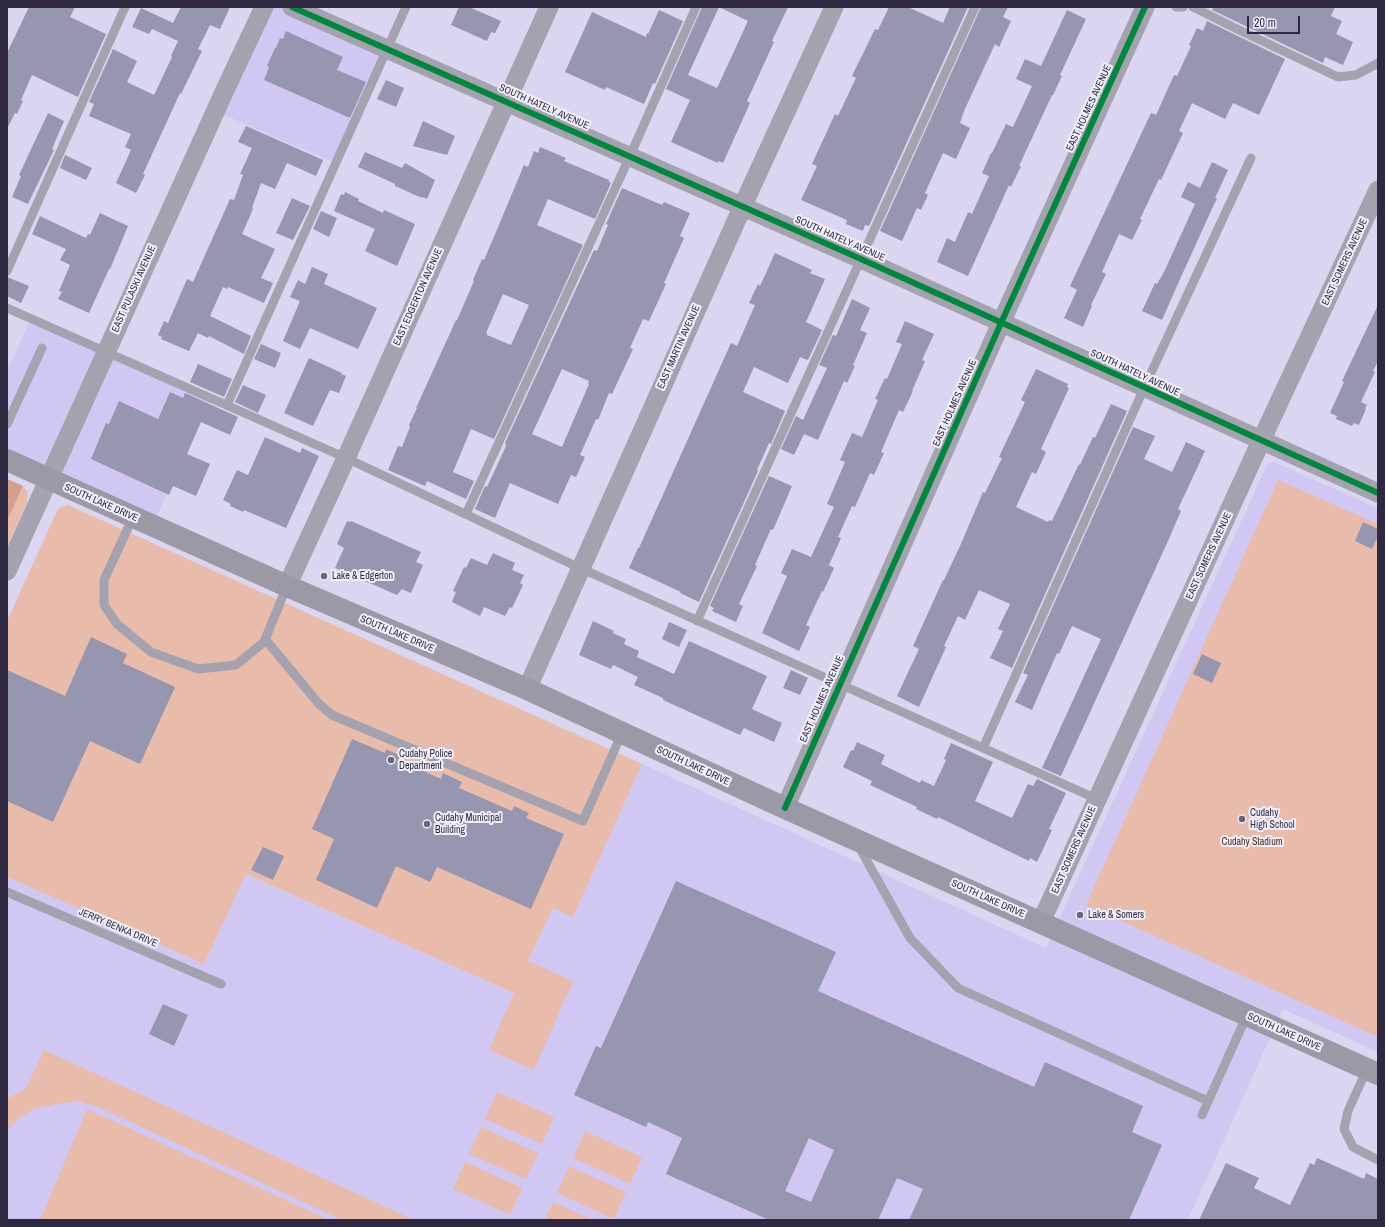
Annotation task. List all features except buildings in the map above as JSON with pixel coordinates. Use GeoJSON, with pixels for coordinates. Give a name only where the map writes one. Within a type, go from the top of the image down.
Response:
{"type":"FeatureCollection","features":[{"type":"Feature","properties":{"kind":"main road","name":"SOUTH LAKE DRIVE"},"geometry":{"type":"LineString","coordinates":[[7,460],[287,586],[527,689],[785,808],[1372,1071]]}},
{"type":"Feature","properties":{"kind":"street","name":"EAST PULASKI AVENUE"},"geometry":{"type":"LineString","coordinates":[[7,571],[264,7]]}},
{"type":"Feature","properties":{"kind":"street","name":"SOUTH HATELY AVENUE"},"geometry":{"type":"LineString","coordinates":[[292,7],[861,259],[1378,493]]}},
{"type":"Feature","properties":{"kind":"street","name":"EAST EDGERTON AVENUE"},"geometry":{"type":"LineString","coordinates":[[287,586],[549,7]]}},
{"type":"Feature","properties":{"kind":"street","name":"EAST MARTIN AVENUE"},"geometry":{"type":"LineString","coordinates":[[527,689],[742,207],[834,7]]}},
{"type":"Feature","properties":{"kind":"street","name":"EAST HOLMES AVENUE"},"geometry":{"type":"LineString","coordinates":[[785,808],[1001,323],[1145,7]]}},
{"type":"Feature","properties":{"kind":"street","name":"EAST SOMERS AVENUE"},"geometry":{"type":"LineString","coordinates":[[1041,922],[1261,441],[1378,190]]}},
{"type":"Feature","properties":{"kind":"lane"},"geometry":{"type":"LineString","coordinates":[[7,271],[126,7]]}},
{"type":"Feature","properties":{"kind":"lane"},"geometry":{"type":"LineString","coordinates":[[227,405],[406,7]]}},
{"type":"Feature","properties":{"kind":"lane"},"geometry":{"type":"LineString","coordinates":[[466,514],[630,156],[696,7]]}},
{"type":"Feature","properties":{"kind":"lane"},"geometry":{"type":"LineString","coordinates":[[697,621],[975,7]]}},
{"type":"Feature","properties":{"kind":"lane"},"geometry":{"type":"LineString","coordinates":[[1176,7],[1183,7]]}},
{"type":"Feature","properties":{"kind":"lane"},"geometry":{"type":"LineString","coordinates":[[1193,7],[1338,77],[1356,75],[1378,63]]}},
{"type":"Feature","properties":{"kind":"lane"},"geometry":{"type":"LineString","coordinates":[[983,748],[1144,388],[1251,158]]}},
{"type":"Feature","properties":{"kind":"lane"},"geometry":{"type":"LineString","coordinates":[[7,308],[346,458],[580,568],[1097,799]]}},
{"type":"Feature","properties":{"kind":"lane"},"geometry":{"type":"LineString","coordinates":[[7,424],[42,348]]}},
{"type":"Feature","properties":{"kind":"lane"},"geometry":{"type":"LineString","coordinates":[[133,517],[104,580],[104,605],[117,624],[151,652],[198,669],[236,665],[264,642],[287,586]]}},
{"type":"Feature","properties":{"kind":"lane"},"geometry":{"type":"LineString","coordinates":[[265,638],[319,704],[332,715],[583,821],[622,733]]}},
{"type":"Feature","properties":{"kind":"lane"},"geometry":{"type":"LineString","coordinates":[[854,839],[910,938],[958,988],[1208,1101]]}},
{"type":"Feature","properties":{"kind":"lane","name":"JERRY BENKA DRIVE"},"geometry":{"type":"LineString","coordinates":[[7,892],[221,984]]}},
{"type":"Feature","properties":{"kind":"lane"},"geometry":{"type":"LineString","coordinates":[[1202,1116],[1247,1015]]}},
{"type":"Feature","properties":{"kind":"lane"},"geometry":{"type":"LineString","coordinates":[[1372,1071],[1348,1111],[1344,1129],[1353,1147],[1378,1160]]}},
{"type":"Feature","properties":{"kind":"shaded area"},"geometry":{"type":"Polygon","coordinates":[[[264,7],[292,7],[386,49],[335,163],[215,111],[264,7]]]}},
{"type":"Feature","properties":{"kind":"shaded area"},"geometry":{"type":"Polygon","coordinates":[[[31,318],[212,399],[152,526],[7,460],[7,371],[31,318]]]}},
{"type":"Feature","properties":{"kind":"shaded area","name":"Cudahy High School"},"geometry":{"type":"Polygon","coordinates":[[[1274,462],[1378,508],[1378,1052],[1283,1009],[1188,1220],[7,1220],[7,877],[204,964],[245,874],[514,993],[553,908],[573,916],[642,764],[1046,948],[1266,467],[1269,463],[1274,462]]]}},
{"type":"Feature","properties":{"kind":"shaded area"},"geometry":{"type":"Polygon","coordinates":[[[7,479],[23,486],[7,520],[7,479]]]}},
{"type":"Feature","properties":{"kind":"green space"},"geometry":{"type":"Polygon","coordinates":[[[7,479],[23,486],[28,495],[27,502],[7,547],[7,479]]]}},
{"type":"Feature","properties":{"kind":"green space","name":"Cudahy Stadium"},"geometry":{"type":"Polygon","coordinates":[[[1278,480],[1378,524],[1378,1037],[1086,905],[1278,480]]]}},
{"type":"Feature","properties":{"kind":"green space"},"geometry":{"type":"Polygon","coordinates":[[[68,505],[642,764],[573,917],[553,908],[528,961],[573,981],[534,1070],[489,1050],[514,993],[246,874],[204,964],[7,877],[7,621],[56,513],[59,508],[68,505]]]}},
{"type":"Feature","properties":{"kind":"green space"},"geometry":{"type":"Polygon","coordinates":[[[44,1050],[414,1220],[342,1220],[100,1108],[78,1101],[34,1109],[19,1118],[7,1130],[7,1099],[26,1088],[44,1050]]]}},
{"type":"Feature","properties":{"kind":"green space"},"geometry":{"type":"Polygon","coordinates":[[[497,1092],[554,1117],[542,1144],[485,1119],[497,1092]]]}},
{"type":"Feature","properties":{"kind":"green space"},"geometry":{"type":"Polygon","coordinates":[[[87,1109],[329,1220],[40,1220],[87,1109]]]}},
{"type":"Feature","properties":{"kind":"green space"},"geometry":{"type":"Polygon","coordinates":[[[481,1127],[538,1153],[526,1179],[469,1154],[481,1127]]]}},
{"type":"Feature","properties":{"kind":"green space"},"geometry":{"type":"Polygon","coordinates":[[[585,1131],[642,1157],[630,1184],[573,1158],[585,1131]]]}},
{"type":"Feature","properties":{"kind":"green space"},"geometry":{"type":"Polygon","coordinates":[[[465,1162],[522,1188],[510,1215],[453,1189],[465,1162]]]}},
{"type":"Feature","properties":{"kind":"green space"},"geometry":{"type":"Polygon","coordinates":[[[569,1166],[626,1192],[614,1219],[557,1193],[569,1166]]]}},
{"type":"Feature","properties":{"kind":"green space"},"geometry":{"type":"Polygon","coordinates":[[[553,1202],[593,1220],[545,1220],[553,1202]]]}},
{"type":"Feature","properties":{"kind":"cycle path"},"geometry":{"type":"LineString","coordinates":[[292,7],[861,259],[1378,493]]}},
{"type":"Feature","properties":{"kind":"cycle path"},"geometry":{"type":"LineString","coordinates":[[785,808],[1001,323],[1145,7]]}},
{"type":"Feature","properties":{"kind":"place","name":"Lake & Edgerton"},"geometry":{"type":"Point","coordinates":[324,576]}},
{"type":"Feature","properties":{"kind":"place","name":"Cudahy Police Department"},"geometry":{"type":"Point","coordinates":[391,760]}},
{"type":"Feature","properties":{"kind":"place","name":"Cudahy High School"},"geometry":{"type":"Point","coordinates":[1242,819]}},
{"type":"Feature","properties":{"kind":"place","name":"Cudahy Municipal Building"},"geometry":{"type":"Point","coordinates":[427,824]}},
{"type":"Feature","properties":{"kind":"place","name":"Lake & Somers"},"geometry":{"type":"Point","coordinates":[1080,915]}}]}
